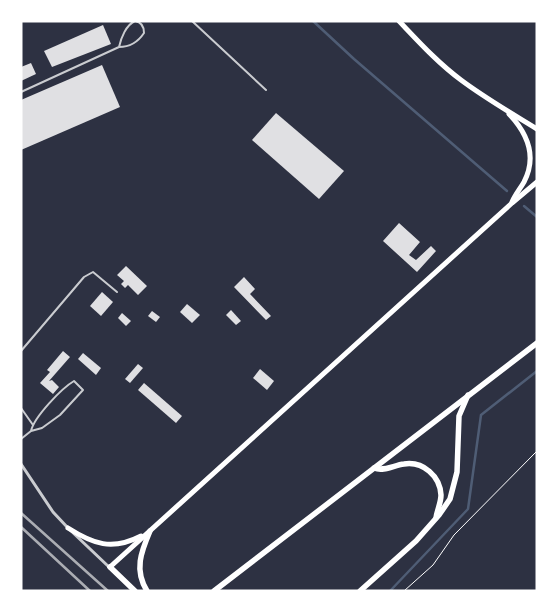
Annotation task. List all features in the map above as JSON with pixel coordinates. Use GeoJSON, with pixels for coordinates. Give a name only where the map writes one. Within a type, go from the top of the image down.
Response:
{"type":"FeatureCollection","features":[{"type":"Feature","properties":{"kind":"main road"},"geometry":{"type":"LineString","coordinates":[[399,21],[451,72],[472,88],[537,129]]}},
{"type":"Feature","properties":{"kind":"main road"},"geometry":{"type":"LineString","coordinates":[[504,109],[518,124],[526,138],[531,154],[530,167]]}},
{"type":"Feature","properties":{"kind":"main road"},"geometry":{"type":"LineString","coordinates":[[512,203],[537,157]]}},
{"type":"Feature","properties":{"kind":"main road"},"geometry":{"type":"LineString","coordinates":[[135,591],[110,567],[537,182]]}},
{"type":"Feature","properties":{"kind":"main road"},"geometry":{"type":"LineString","coordinates":[[214,591],[537,343]]}},
{"type":"Feature","properties":{"kind":"main road"},"geometry":{"type":"LineString","coordinates":[[360,591],[409,549],[450,499],[457,472],[459,416],[468,395]]}},
{"type":"Feature","properties":{"kind":"main road"},"geometry":{"type":"LineString","coordinates":[[374,468],[381,469],[409,463],[421,466],[430,472],[437,480],[441,494],[436,518]]}},
{"type":"Feature","properties":{"kind":"main road"},"geometry":{"type":"LineString","coordinates":[[68,528],[89,541],[106,545],[124,543],[150,531]]}},
{"type":"Feature","properties":{"kind":"main road"},"geometry":{"type":"LineString","coordinates":[[147,591],[141,578],[139,561],[150,531]]}},
{"type":"Feature","properties":{"kind":"street"},"geometry":{"type":"LineString","coordinates":[[21,464],[45,502],[68,528],[110,567]]}},
{"type":"Feature","properties":{"kind":"lane"},"geometry":{"type":"LineString","coordinates":[[21,92],[140,39],[144,33],[144,28],[140,23],[135,21],[130,23],[119,47]]}},
{"type":"Feature","properties":{"kind":"lane"},"geometry":{"type":"LineString","coordinates":[[192,21],[266,90]]}},
{"type":"Feature","properties":{"kind":"lane"},"geometry":{"type":"LineString","coordinates":[[21,351],[84,277],[93,272],[117,292]]}},
{"type":"Feature","properties":{"kind":"lane"},"geometry":{"type":"LineString","coordinates":[[21,439],[32,431],[42,428],[60,415],[82,390],[74,382],[66,386],[33,425],[32,431]]}},
{"type":"Feature","properties":{"kind":"lane"},"geometry":{"type":"LineString","coordinates":[[21,408],[33,425]]}},
{"type":"Feature","properties":{"kind":"path"},"geometry":{"type":"LineString","coordinates":[[404,591],[433,565],[454,535],[537,451]]}},
{"type":"Feature","properties":{"kind":"building"},"geometry":{"type":"Polygon","coordinates":[[[103,25],[111,44],[52,67],[44,51],[103,25]]]}},
{"type":"Feature","properties":{"kind":"building"},"geometry":{"type":"Polygon","coordinates":[[[31,63],[36,74],[21,81],[21,67],[31,63]]]}},
{"type":"Feature","properties":{"kind":"building"},"geometry":{"type":"Polygon","coordinates":[[[102,65],[120,107],[21,150],[21,100],[102,65]]]}},
{"type":"Feature","properties":{"kind":"building"},"geometry":{"type":"Polygon","coordinates":[[[276,113],[344,171],[319,199],[252,140],[276,113]]]}},
{"type":"Feature","properties":{"kind":"building"},"geometry":{"type":"Polygon","coordinates":[[[399,223],[420,242],[409,255],[416,260],[431,246],[436,251],[417,272],[383,241],[399,223]]]}},
{"type":"Feature","properties":{"kind":"building"},"geometry":{"type":"Polygon","coordinates":[[[126,266],[147,286],[138,295],[128,285],[125,288],[121,284],[124,281],[117,275],[126,266]]]}},
{"type":"Feature","properties":{"kind":"building"},"geometry":{"type":"Polygon","coordinates":[[[244,277],[255,289],[250,294],[271,316],[266,320],[234,287],[244,277]]]}},
{"type":"Feature","properties":{"kind":"building"},"geometry":{"type":"Polygon","coordinates":[[[102,292],[113,302],[101,316],[90,306],[102,292]]]}},
{"type":"Feature","properties":{"kind":"building"},"geometry":{"type":"Polygon","coordinates":[[[187,304],[200,315],[192,323],[180,312],[187,304]]]}},
{"type":"Feature","properties":{"kind":"building"},"geometry":{"type":"Polygon","coordinates":[[[231,310],[241,321],[236,325],[226,315],[231,310]]]}},
{"type":"Feature","properties":{"kind":"building"},"geometry":{"type":"Polygon","coordinates":[[[152,311],[160,317],[156,322],[148,316],[152,311]]]}},
{"type":"Feature","properties":{"kind":"building"},"geometry":{"type":"Polygon","coordinates":[[[122,313],[131,321],[126,326],[118,318],[122,313]]]}},
{"type":"Feature","properties":{"kind":"building"},"geometry":{"type":"Polygon","coordinates":[[[63,351],[70,357],[49,381],[52,380],[59,387],[53,394],[40,383],[50,372],[47,370],[63,351]]]}},
{"type":"Feature","properties":{"kind":"building"},"geometry":{"type":"Polygon","coordinates":[[[83,353],[101,368],[96,375],[78,359],[83,353]]]}},
{"type":"Feature","properties":{"kind":"building"},"geometry":{"type":"Polygon","coordinates":[[[138,364],[143,368],[130,383],[125,379],[138,364]]]}},
{"type":"Feature","properties":{"kind":"building"},"geometry":{"type":"Polygon","coordinates":[[[260,369],[274,381],[267,390],[253,378],[260,369]]]}},
{"type":"Feature","properties":{"kind":"building"},"geometry":{"type":"Polygon","coordinates":[[[144,383],[182,416],[176,423],[138,390],[144,383]]]}},
{"type":"Feature","properties":{"kind":"waterway"},"geometry":{"type":"LineString","coordinates":[[313,21],[354,59],[507,191]]}},
{"type":"Feature","properties":{"kind":"waterway"},"geometry":{"type":"LineString","coordinates":[[524,206],[537,217]]}},
{"type":"Feature","properties":{"kind":"waterway"},"geometry":{"type":"LineString","coordinates":[[390,591],[468,509],[481,415],[537,371]]}},
{"type":"Feature","properties":{"kind":"railway"},"geometry":{"type":"LineString","coordinates":[[21,513],[108,591]]}},
{"type":"Feature","properties":{"kind":"railway"},"geometry":{"type":"LineString","coordinates":[[21,527],[90,591]]}}]}
